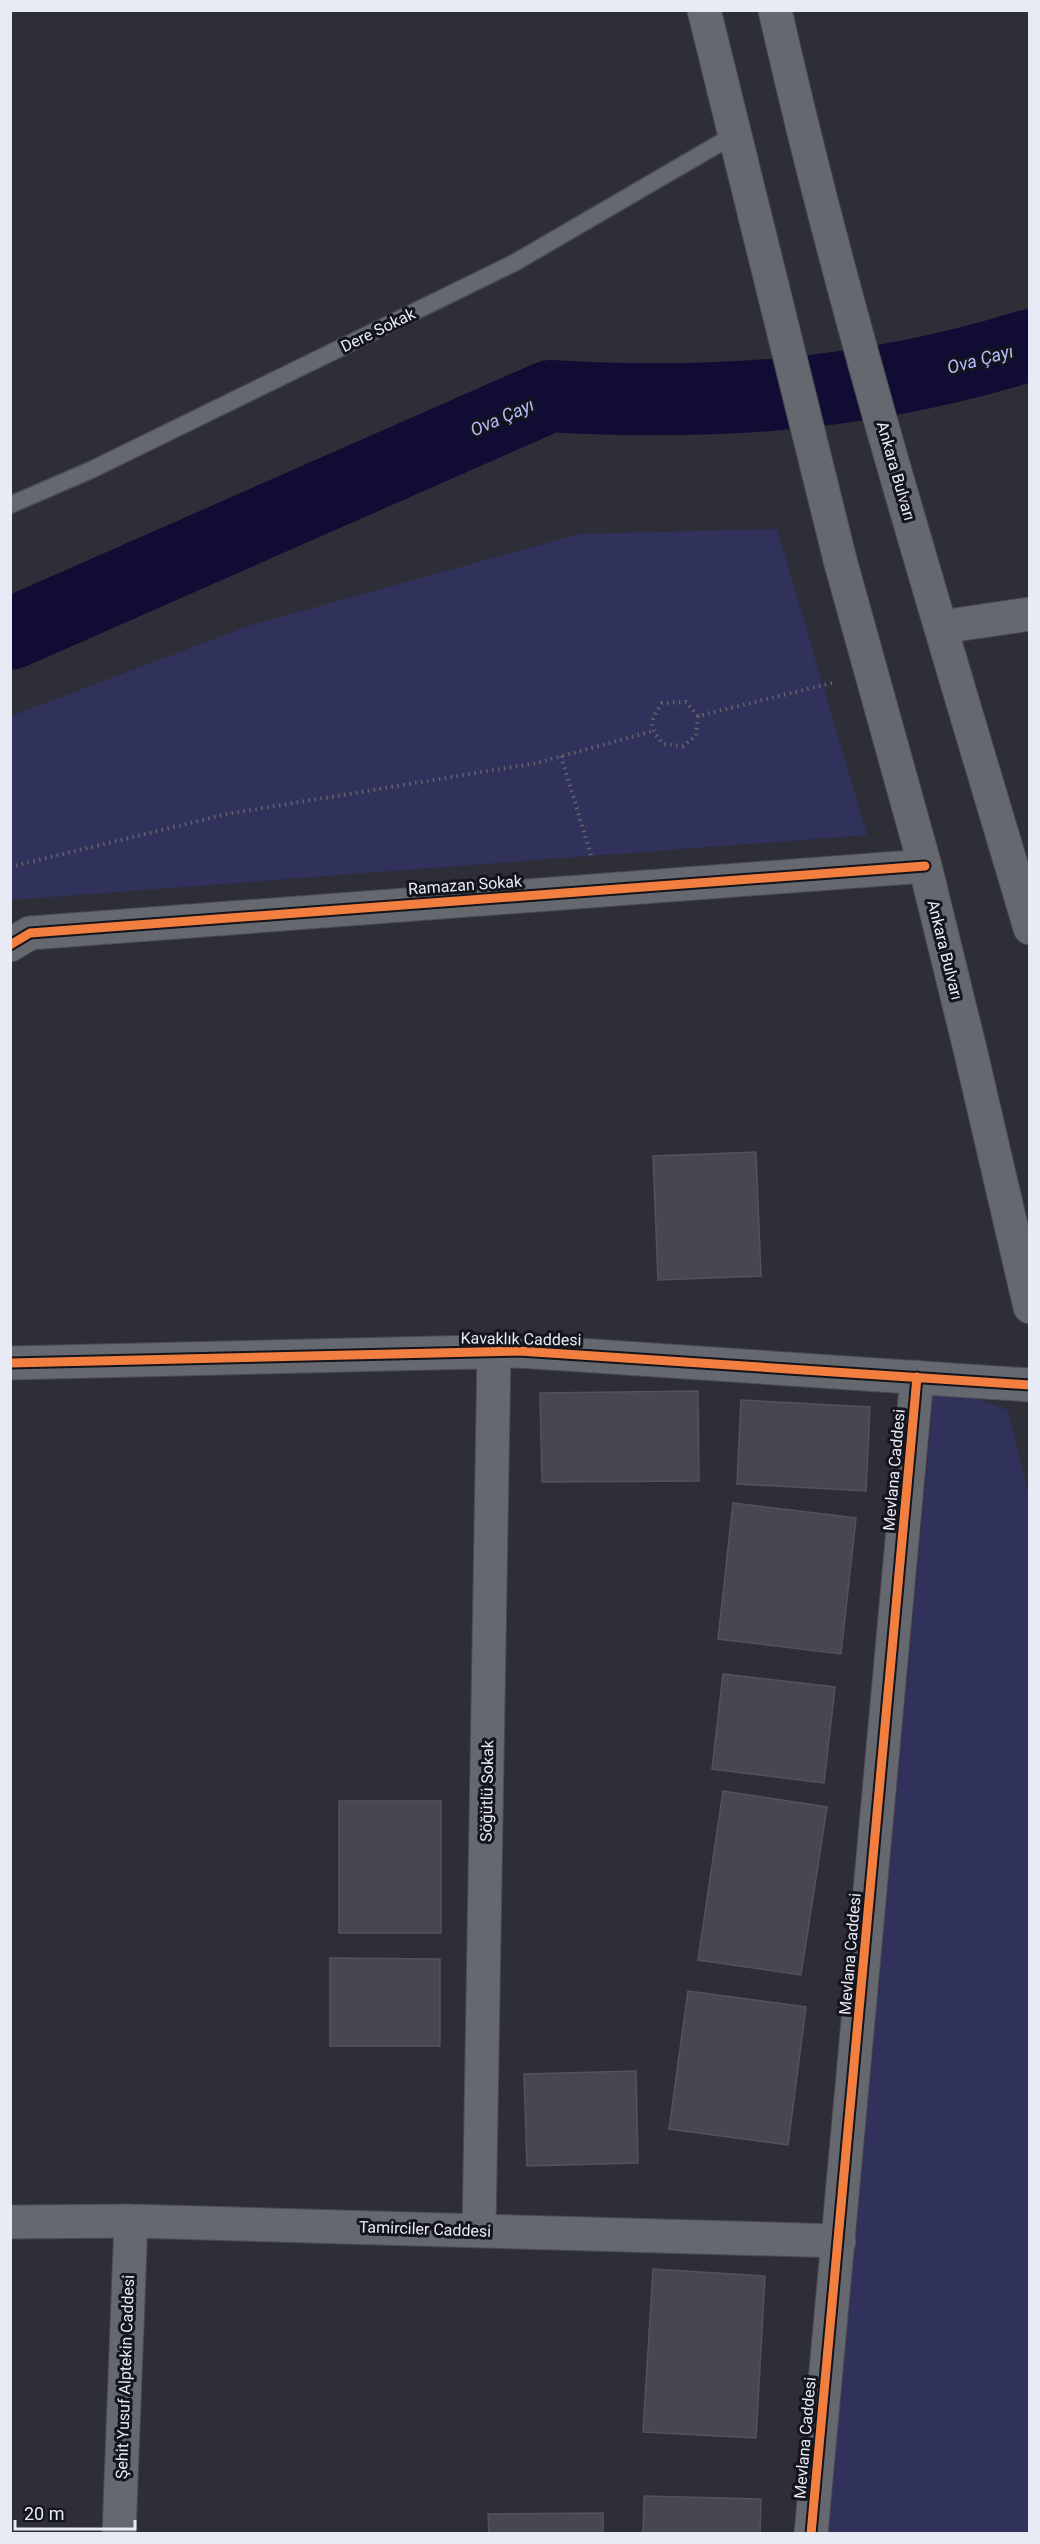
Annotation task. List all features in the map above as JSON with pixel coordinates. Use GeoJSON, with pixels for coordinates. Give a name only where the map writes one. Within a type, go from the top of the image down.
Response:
{"type":"FeatureCollection","features":[{"type":"Feature","properties":{"kind":"street"},"geometry":{"type":"LineString","coordinates":[[704,10],[737,146]]}},
{"type":"Feature","properties":{"kind":"street","name":"Ankara Bulvarı"},"geometry":{"type":"LineString","coordinates":[[775,10],[805,142],[919,552],[1029,928]]}},
{"type":"Feature","properties":{"kind":"street","name":"Ankara Bulvarı"},"geometry":{"type":"LineString","coordinates":[[737,146],[840,560],[925,866],[973,1060],[1029,1307]]}},
{"type":"Feature","properties":{"kind":"street"},"geometry":{"type":"LineString","coordinates":[[941,627],[1029,614]]}},
{"type":"Feature","properties":{"kind":"street","name":"Ramazan Sokak"},"geometry":{"type":"LineString","coordinates":[[10,945],[30,933],[925,866]]}},
{"type":"Feature","properties":{"kind":"street","name":"Kavaklık Caddesi"},"geometry":{"type":"LineString","coordinates":[[10,1363],[519,1351],[1029,1385]]}},
{"type":"Feature","properties":{"kind":"street","name":"Söğütlü Sokak"},"geometry":{"type":"LineString","coordinates":[[479,2231],[494,1352]]}},
{"type":"Feature","properties":{"kind":"street","name":"Mevlana Caddesi"},"geometry":{"type":"LineString","coordinates":[[811,2534],[917,1377]]}},
{"type":"Feature","properties":{"kind":"street","name":"Tamirciler Caddesi"},"geometry":{"type":"LineString","coordinates":[[10,2222],[131,2221],[839,2241]]}},
{"type":"Feature","properties":{"kind":"street","name":"Şehit Yusuf Alptekin Caddesi"},"geometry":{"type":"LineString","coordinates":[[119,2534],[131,2221]]}},
{"type":"Feature","properties":{"kind":"lane","name":"Dere Sokak"},"geometry":{"type":"LineString","coordinates":[[10,505],[102,465],[514,263],[737,146]]}},
{"type":"Feature","properties":{"kind":"path"},"geometry":{"type":"LineString","coordinates":[[698,716],[871,673]]}},
{"type":"Feature","properties":{"kind":"path"},"geometry":{"type":"LineString","coordinates":[[686,702],[698,716],[696,735],[683,746],[663,744],[653,731],[652,717],[662,703],[686,702]]}},
{"type":"Feature","properties":{"kind":"path"},"geometry":{"type":"LineString","coordinates":[[10,867],[227,814],[537,763],[653,731]]}},
{"type":"Feature","properties":{"kind":"path"},"geometry":{"type":"LineString","coordinates":[[561,756],[602,890]]}},
{"type":"Feature","properties":{"kind":"shaded area"},"geometry":{"type":"Polygon","coordinates":[[[777,529],[867,835],[11,900],[11,716],[251,625],[580,534],[777,529]]]}},
{"type":"Feature","properties":{"kind":"shaded area"},"geometry":{"type":"Polygon","coordinates":[[[917,1377],[1008,1410],[1029,1498],[1029,2533],[828,2534],[933,1401],[917,1377]]]}},
{"type":"Feature","properties":{"kind":"building"},"geometry":{"type":"Polygon","coordinates":[[[756,1152],[761,1276],[658,1280],[653,1156],[756,1152]]]}},
{"type":"Feature","properties":{"kind":"building"},"geometry":{"type":"Polygon","coordinates":[[[698,1391],[699,1481],[542,1482],[540,1393],[698,1391]]]}},
{"type":"Feature","properties":{"kind":"building"},"geometry":{"type":"Polygon","coordinates":[[[741,1400],[870,1407],[866,1491],[737,1484],[741,1400]]]}},
{"type":"Feature","properties":{"kind":"building"},"geometry":{"type":"Polygon","coordinates":[[[733,1503],[856,1518],[841,1654],[718,1639],[733,1503]]]}},
{"type":"Feature","properties":{"kind":"building"},"geometry":{"type":"Polygon","coordinates":[[[723,1674],[835,1687],[824,1783],[712,1769],[723,1674]]]}},
{"type":"Feature","properties":{"kind":"building"},"geometry":{"type":"Polygon","coordinates":[[[723,1791],[827,1807],[801,1975],[698,1960],[723,1791]]]}},
{"type":"Feature","properties":{"kind":"building"},"geometry":{"type":"Polygon","coordinates":[[[339,1801],[441,1801],[441,1933],[339,1933],[339,1801]]]}},
{"type":"Feature","properties":{"kind":"building"},"geometry":{"type":"Polygon","coordinates":[[[330,1958],[440,1959],[440,2046],[330,2046],[330,1958]]]}},
{"type":"Feature","properties":{"kind":"building"},"geometry":{"type":"Polygon","coordinates":[[[688,1991],[806,2007],[788,2145],[669,2129],[688,1991]]]}},
{"type":"Feature","properties":{"kind":"building"},"geometry":{"type":"Polygon","coordinates":[[[636,2071],[638,2163],[527,2166],[524,2074],[636,2071]]]}},
{"type":"Feature","properties":{"kind":"building"},"geometry":{"type":"Polygon","coordinates":[[[653,2269],[765,2276],[756,2438],[643,2432],[653,2269]]]}},
{"type":"Feature","properties":{"kind":"building"},"geometry":{"type":"Polygon","coordinates":[[[644,2496],[761,2499],[760,2534],[643,2534],[644,2496]]]}},
{"type":"Feature","properties":{"kind":"building"},"geometry":{"type":"Polygon","coordinates":[[[603,2513],[603,2534],[489,2534],[488,2514],[603,2513]]]}},
{"type":"Feature","properties":{"kind":"waterway","name":"Ova Çayı"},"geometry":{"type":"LineString","coordinates":[[10,634],[550,396],[672,399],[792,393],[852,386],[911,375],[970,362],[1030,345]]}},
{"type":"Feature","properties":{"kind":"cycle path"},"geometry":{"type":"LineString","coordinates":[[10,945],[30,933],[925,866]]}},
{"type":"Feature","properties":{"kind":"cycle path"},"geometry":{"type":"LineString","coordinates":[[10,1363],[519,1351],[1030,1385]]}},
{"type":"Feature","properties":{"kind":"cycle path"},"geometry":{"type":"LineString","coordinates":[[811,2534],[917,1377]]}}]}
